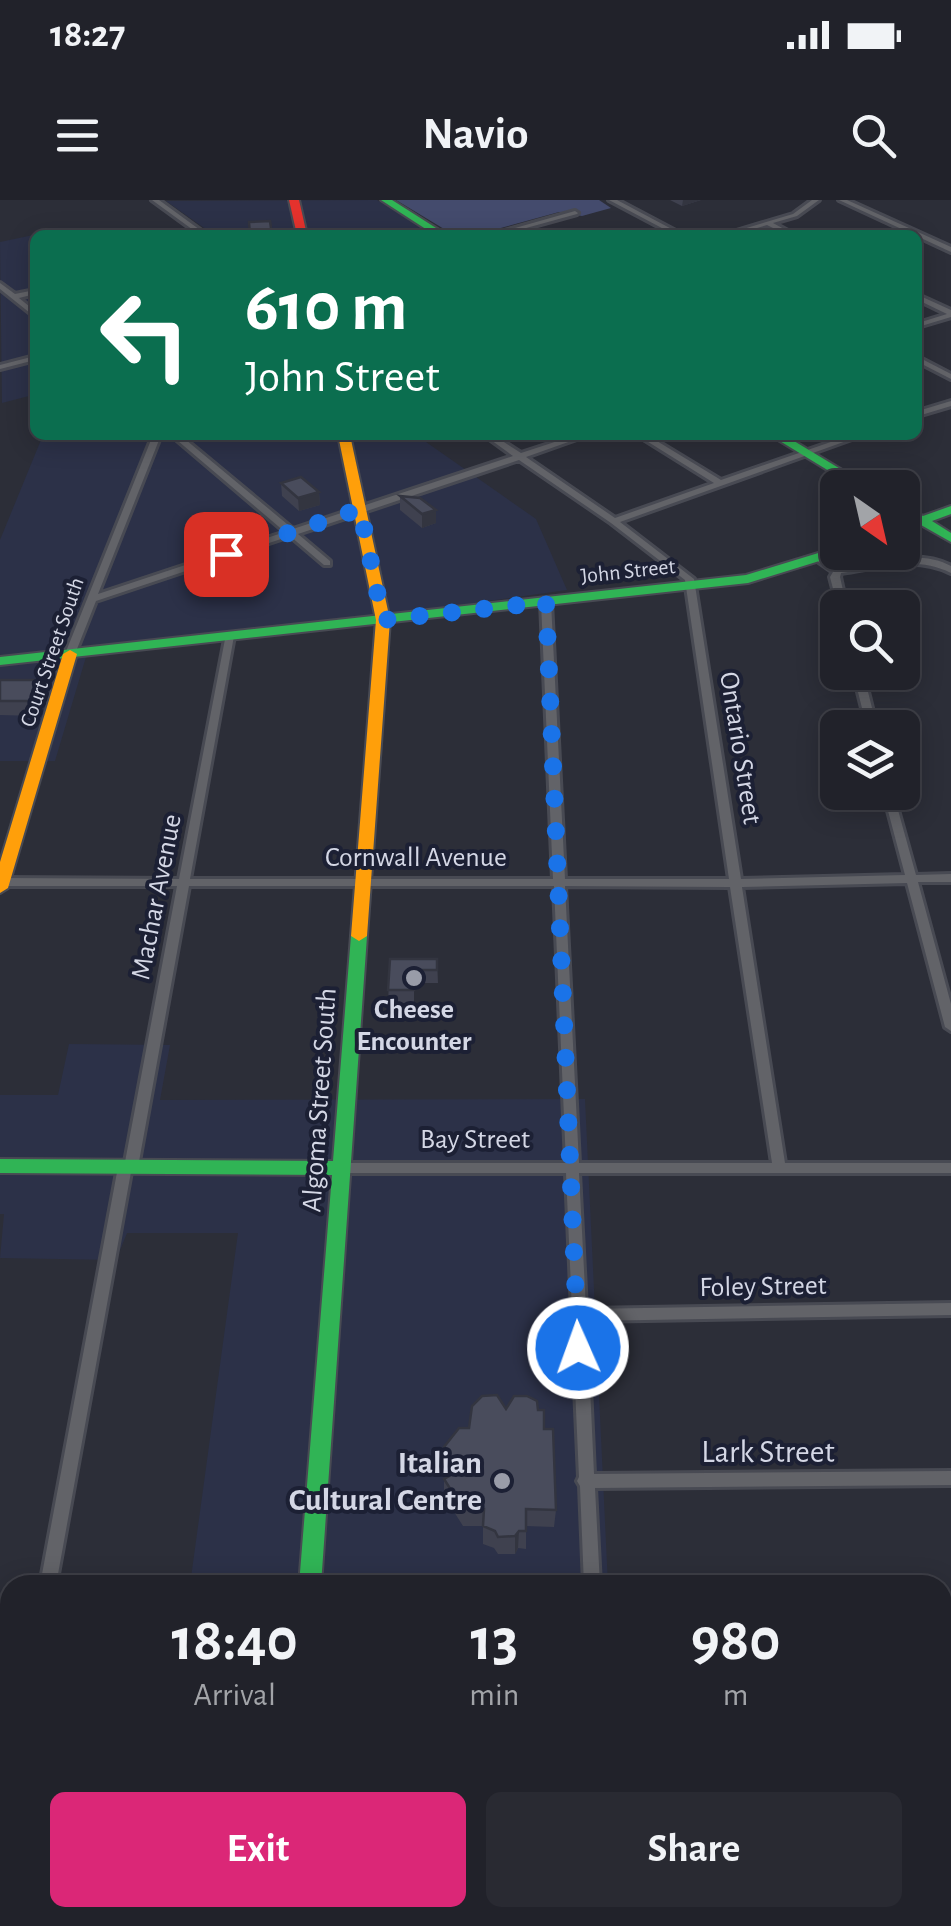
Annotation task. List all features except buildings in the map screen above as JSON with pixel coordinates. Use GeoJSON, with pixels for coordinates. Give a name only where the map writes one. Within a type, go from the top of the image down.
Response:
{"type":"FeatureCollection","features":[{"type":"Feature","properties":{"kind":"street"},"geometry":{"type":"LineString","coordinates":[[154,200],[197,230]]}},
{"type":"Feature","properties":{"kind":"street"},"geometry":{"type":"LineString","coordinates":[[294,200],[301,230]]}},
{"type":"Feature","properties":{"kind":"street"},"geometry":{"type":"LineString","coordinates":[[386,200],[434,230]]}},
{"type":"Feature","properties":{"kind":"street"},"geometry":{"type":"LineString","coordinates":[[612,200],[670,230]]}},
{"type":"Feature","properties":{"kind":"street"},"geometry":{"type":"LineString","coordinates":[[743,230],[804,211],[816,200]]}},
{"type":"Feature","properties":{"kind":"street"},"geometry":{"type":"LineString","coordinates":[[842,200],[907,230]]}},
{"type":"Feature","properties":{"kind":"street"},"geometry":{"type":"LineString","coordinates":[[512,230],[576,213]]}},
{"type":"Feature","properties":{"kind":"street"},"geometry":{"type":"LineString","coordinates":[[767,223],[782,230]]}},
{"type":"Feature","properties":{"kind":"street"},"geometry":{"type":"LineString","coordinates":[[922,237],[951,250]]}},
{"type":"Feature","properties":{"kind":"street"},"geometry":{"type":"LineString","coordinates":[[0,284],[30,311]]}},
{"type":"Feature","properties":{"kind":"street"},"geometry":{"type":"LineString","coordinates":[[14,297],[30,293]]}},
{"type":"Feature","properties":{"kind":"street"},"geometry":{"type":"LineString","coordinates":[[922,299],[951,314]]}},
{"type":"Feature","properties":{"kind":"street"},"geometry":{"type":"LineString","coordinates":[[938,306],[951,302]]}},
{"type":"Feature","properties":{"kind":"street"},"geometry":{"type":"LineString","coordinates":[[922,324],[951,314]]}},
{"type":"Feature","properties":{"kind":"street"},"geometry":{"type":"LineString","coordinates":[[0,367],[30,359]]}},
{"type":"Feature","properties":{"kind":"street"},"geometry":{"type":"LineString","coordinates":[[922,361],[951,377]]}},
{"type":"Feature","properties":{"kind":"street"},"geometry":{"type":"LineString","coordinates":[[922,413],[951,403]]}},
{"type":"Feature","properties":{"kind":"street","name":"Court Street South"},"geometry":{"type":"LineString","coordinates":[[1,884],[70,654],[154,440]]}},
{"type":"Feature","properties":{"kind":"street"},"geometry":{"type":"LineString","coordinates":[[182,440],[327,563]]}},
{"type":"Feature","properties":{"kind":"street","name":"Algoma Street South"},"geometry":{"type":"LineString","coordinates":[[311,1575],[383,620],[345,440]]}},
{"type":"Feature","properties":{"kind":"street"},"geometry":{"type":"LineString","coordinates":[[495,440],[614,522],[689,579],[690,587]]}},
{"type":"Feature","properties":{"kind":"street"},"geometry":{"type":"LineString","coordinates":[[93,599],[569,440]]}},
{"type":"Feature","properties":{"kind":"street"},"geometry":{"type":"LineString","coordinates":[[648,440],[718,482]]}},
{"type":"Feature","properties":{"kind":"street"},"geometry":{"type":"LineString","coordinates":[[785,440],[836,470]]}},
{"type":"Feature","properties":{"kind":"street"},"geometry":{"type":"LineString","coordinates":[[614,522],[845,440]]}},
{"type":"Feature","properties":{"kind":"street"},"geometry":{"type":"LineString","coordinates":[[920,522],[951,510]]}},
{"type":"Feature","properties":{"kind":"street"},"geometry":{"type":"LineString","coordinates":[[920,519],[951,538]]}},
{"type":"Feature","properties":{"kind":"street"},"geometry":{"type":"LineString","coordinates":[[819,558],[838,572],[920,560],[938,560],[951,570]]}},
{"type":"Feature","properties":{"kind":"street","name":"John Street"},"geometry":{"type":"LineString","coordinates":[[0,661],[690,587],[748,579],[819,558]]}},
{"type":"Feature","properties":{"kind":"street"},"geometry":{"type":"LineString","coordinates":[[838,572],[838,590]]}},
{"type":"Feature","properties":{"kind":"street","name":"Ontario Street"},"geometry":{"type":"LineString","coordinates":[[690,587],[779,1168]]}},
{"type":"Feature","properties":{"kind":"street"},"geometry":{"type":"LineString","coordinates":[[546,602],[576,1315],[591,1575]]}},
{"type":"Feature","properties":{"kind":"street","name":"Machar Avenue"},"geometry":{"type":"LineString","coordinates":[[50,1575],[186,883],[229,636]]}},
{"type":"Feature","properties":{"kind":"street"},"geometry":{"type":"LineString","coordinates":[[893,810],[951,1027]]}},
{"type":"Feature","properties":{"kind":"street","name":"Cornwall Avenue"},"geometry":{"type":"LineString","coordinates":[[1,884],[736,883],[951,878]]}},
{"type":"Feature","properties":{"kind":"street","name":"Bay Street"},"geometry":{"type":"LineString","coordinates":[[0,1166],[951,1168]]}},
{"type":"Feature","properties":{"kind":"street","name":"Foley Street"},"geometry":{"type":"LineString","coordinates":[[576,1315],[951,1309]]}},
{"type":"Feature","properties":{"kind":"street","name":"Lark Street"},"geometry":{"type":"LineString","coordinates":[[584,1481],[951,1478]]}},
{"type":"Feature","properties":{"kind":"shaded area"},"geometry":{"type":"Polygon","coordinates":[[[377,200],[426,230],[207,230],[166,201],[377,200]]]}},
{"type":"Feature","properties":{"kind":"shaded area"},"geometry":{"type":"Polygon","coordinates":[[[396,200],[599,200],[611,208],[582,216],[559,212],[493,230],[446,230],[396,200]]]}},
{"type":"Feature","properties":{"kind":"shaded area"},"geometry":{"type":"Polygon","coordinates":[[[30,236],[30,397],[2,403],[0,242],[30,236]]]}},
{"type":"Feature","properties":{"kind":"shaded area"},"geometry":{"type":"Polygon","coordinates":[[[41,440],[423,440],[536,519],[567,590],[86,657],[55,761],[0,761],[0,540],[41,440]]]}},
{"type":"Feature","properties":{"kind":"shaded area"},"geometry":{"type":"Polygon","coordinates":[[[69,1044],[170,1045],[160,1100],[585,1099],[608,1575],[191,1575],[238,1233],[127,1233],[116,1260],[0,1258],[4,1214],[0,1214],[0,1095],[58,1095],[69,1044]]]}},
{"type":"Feature","properties":{"kind":"traffic: fast"},"geometry":{"type":"LineString","coordinates":[[386,200],[434,230]]}},
{"type":"Feature","properties":{"kind":"traffic: fast"},"geometry":{"type":"LineString","coordinates":[[784,440],[835,470]]}},
{"type":"Feature","properties":{"kind":"traffic: fast"},"geometry":{"type":"LineString","coordinates":[[920,521],[951,510]]}},
{"type":"Feature","properties":{"kind":"traffic: fast"},"geometry":{"type":"LineString","coordinates":[[920,520],[951,538]]}},
{"type":"Feature","properties":{"kind":"traffic: fast"},"geometry":{"type":"LineString","coordinates":[[0,661],[690,587],[748,579],[820,557]]}},
{"type":"Feature","properties":{"kind":"traffic: fast"},"geometry":{"type":"LineString","coordinates":[[311,1575],[359,936]]}},
{"type":"Feature","properties":{"kind":"traffic: fast"},"geometry":{"type":"LineString","coordinates":[[0,1166],[342,1168]]}},
{"type":"Feature","properties":{"kind":"traffic: slow"},"geometry":{"type":"LineString","coordinates":[[345,440],[383,620],[359,936]]}},
{"type":"Feature","properties":{"kind":"traffic: slow"},"geometry":{"type":"LineString","coordinates":[[0,888],[70,654]]}},
{"type":"Feature","properties":{"kind":"traffic: jam"},"geometry":{"type":"LineString","coordinates":[[294,200],[301,230]]}},
{"type":"Feature","properties":{"kind":"place","name":"Cheese Encounter"},"geometry":{"type":"Point","coordinates":[414,978]}},
{"type":"Feature","properties":{"kind":"place","name":"Italian Cultural Centre"},"geometry":{"type":"Point","coordinates":[502,1481]}},
{"type":"Feature","properties":{"kind":"route"},"geometry":{"type":"LineString","coordinates":[[226,554],[360,509],[383,620],[546,602],[578,1348]]}}]}
